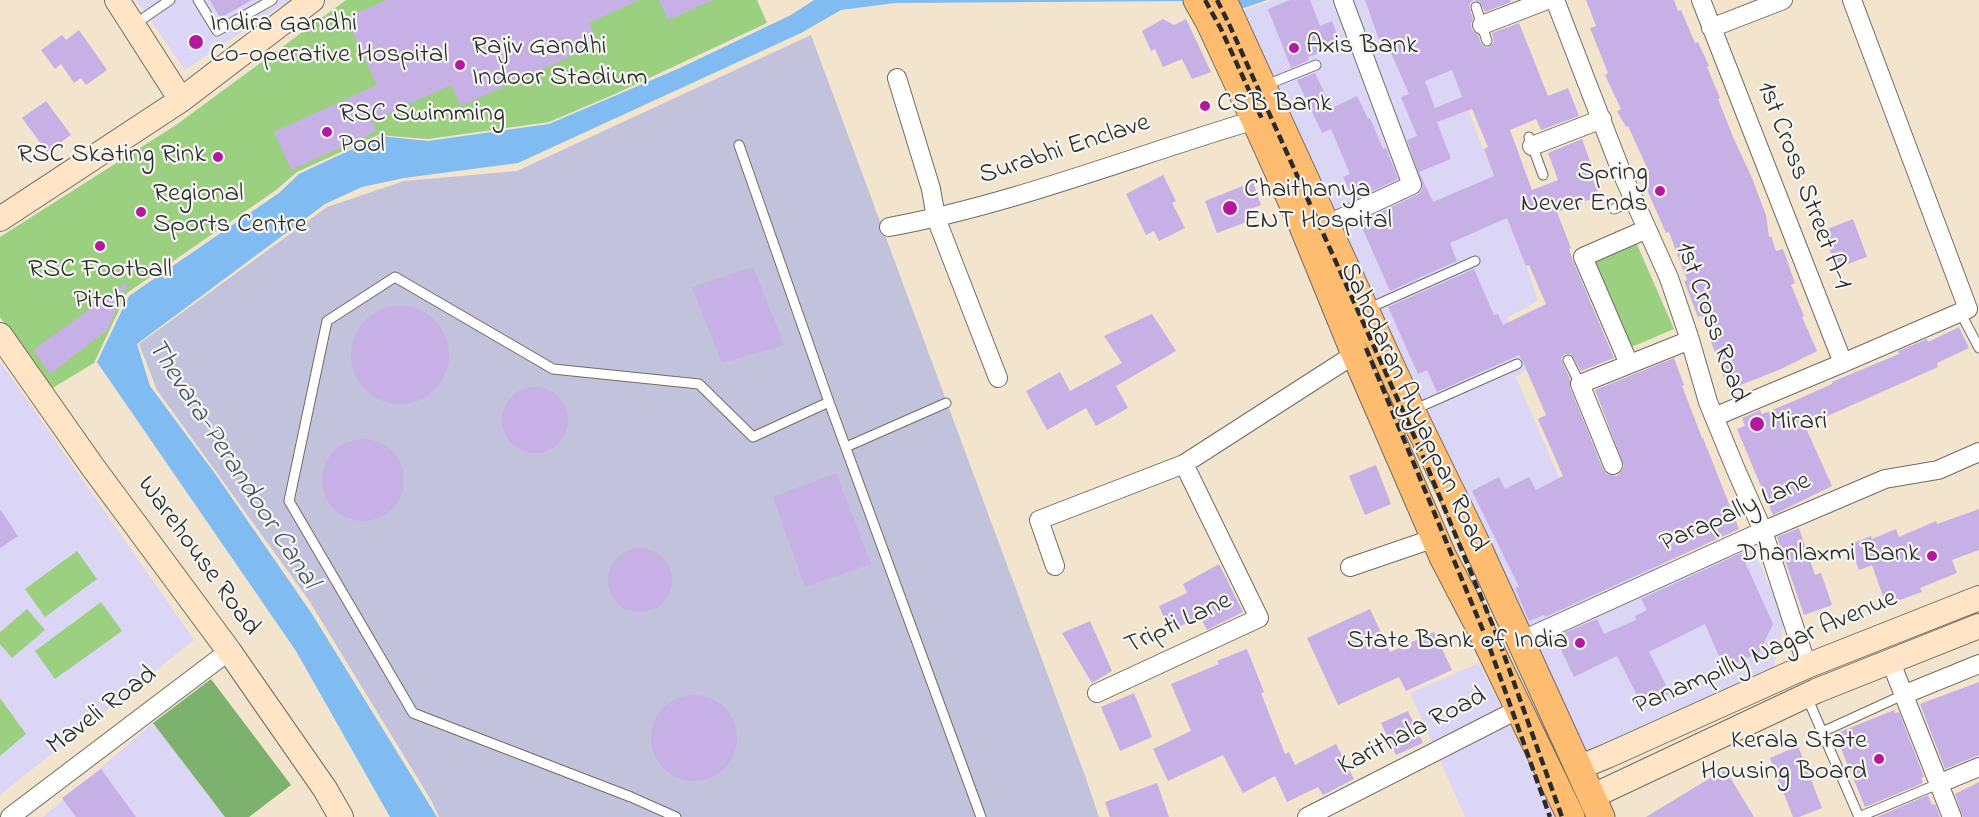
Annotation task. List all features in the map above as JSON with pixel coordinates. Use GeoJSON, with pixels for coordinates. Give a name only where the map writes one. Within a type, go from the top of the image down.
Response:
{"type":"FeatureCollection","features":[{"type":"Feature","properties":{"kind":"main road","name":"Sahodaran Ayyappan Road"},"geometry":{"type":"LineString","coordinates":[[1210,7],[1236,24],[1411,411],[1474,539],[1596,807]]}},
{"type":"Feature","properties":{"kind":"main road","name":"Sahodaran Ayyappan Road"},"geometry":{"type":"LineString","coordinates":[[1210,7],[1255,120],[1302,224],[1355,354],[1439,547],[1571,817]]}},
{"type":"Feature","properties":{"kind":"main road"},"geometry":{"type":"LineString","coordinates":[[1439,547],[1474,539]]}},
{"type":"Feature","properties":{"kind":"main road"},"geometry":{"type":"LineString","coordinates":[[1551,773],[1596,807]]}},
{"type":"Feature","properties":{"kind":"street"},"geometry":{"type":"LineString","coordinates":[[117,0],[181,100]]}},
{"type":"Feature","properties":{"kind":"street"},"geometry":{"type":"LineString","coordinates":[[0,219],[181,100],[312,0]]}},
{"type":"Feature","properties":{"kind":"street"},"geometry":{"type":"LineString","coordinates":[[1326,225],[1412,185],[1343,0]]}},
{"type":"Feature","properties":{"kind":"street"},"geometry":{"type":"LineString","coordinates":[[1485,33],[1547,0]]}},
{"type":"Feature","properties":{"kind":"street","name":"1st Cross Road"},"geometry":{"type":"LineString","coordinates":[[1555,0],[1634,201],[1669,278],[1708,402],[1763,531],[1807,666]]}},
{"type":"Feature","properties":{"kind":"street","name":"1st Cross Street A-1"},"geometry":{"type":"LineString","coordinates":[[1701,0],[1843,363]]}},
{"type":"Feature","properties":{"kind":"street"},"geometry":{"type":"LineString","coordinates":[[1711,28],[1783,0]]}},
{"type":"Feature","properties":{"kind":"street"},"geometry":{"type":"LineString","coordinates":[[1714,417],[1964,310],[1852,0]]}},
{"type":"Feature","properties":{"kind":"street"},"geometry":{"type":"LineString","coordinates":[[897,78],[931,189],[936,218],[998,378]]}},
{"type":"Feature","properties":{"kind":"street","name":"Surabhi Enclave"},"geometry":{"type":"LineString","coordinates":[[889,227],[936,218],[1009,198],[1255,120]]}},
{"type":"Feature","properties":{"kind":"street"},"geometry":{"type":"LineString","coordinates":[[1531,142],[1602,120]]}},
{"type":"Feature","properties":{"kind":"street"},"geometry":{"type":"LineString","coordinates":[[1629,364],[1581,253],[1647,229]]}},
{"type":"Feature","properties":{"kind":"street","name":"Warehouse Road"},"geometry":{"type":"LineString","coordinates":[[0,335],[229,651],[325,789],[341,817]]}},
{"type":"Feature","properties":{"kind":"street"},"geometry":{"type":"LineString","coordinates":[[1613,465],[1580,384],[1690,340]]}},
{"type":"Feature","properties":{"kind":"street"},"geometry":{"type":"LineString","coordinates":[[1055,566],[1039,520],[1184,464],[1355,354]]}},
{"type":"Feature","properties":{"kind":"street","name":"Parapally Lane"},"geometry":{"type":"LineString","coordinates":[[1520,641],[1885,478],[1938,470],[1979,452]]}},
{"type":"Feature","properties":{"kind":"street","name":"Tripti Lane"},"geometry":{"type":"LineString","coordinates":[[1097,693],[1259,618],[1184,464]]}},
{"type":"Feature","properties":{"kind":"street"},"geometry":{"type":"LineString","coordinates":[[1350,567],[1439,547]]}},
{"type":"Feature","properties":{"kind":"street","name":"Panampilly Nagar Avenue"},"geometry":{"type":"LineString","coordinates":[[1578,768],[1807,666],[1979,598]]}},
{"type":"Feature","properties":{"kind":"street","name":"Panampilly Nagar Avenue"},"geometry":{"type":"LineString","coordinates":[[1596,807],[1811,693],[1979,626]]}},
{"type":"Feature","properties":{"kind":"street"},"geometry":{"type":"LineString","coordinates":[[1881,636],[1952,817]]}},
{"type":"Feature","properties":{"kind":"street","name":"Maveli Road"},"geometry":{"type":"LineString","coordinates":[[10,817],[229,651]]}},
{"type":"Feature","properties":{"kind":"street"},"geometry":{"type":"LineString","coordinates":[[1903,695],[1979,664]]}},
{"type":"Feature","properties":{"kind":"street"},"geometry":{"type":"LineString","coordinates":[[1807,666],[1811,693]]}},
{"type":"Feature","properties":{"kind":"street","name":"Karithala Road"},"geometry":{"type":"LineString","coordinates":[[1306,817],[1335,811],[1519,709]]}},
{"type":"Feature","properties":{"kind":"street"},"geometry":{"type":"LineString","coordinates":[[1938,784],[1979,767]]}},
{"type":"Feature","properties":{"kind":"lane"},"geometry":{"type":"LineString","coordinates":[[133,25],[170,0]]}},
{"type":"Feature","properties":{"kind":"lane"},"geometry":{"type":"LineString","coordinates":[[198,0],[217,31],[272,0]]}},
{"type":"Feature","properties":{"kind":"lane"},"geometry":{"type":"LineString","coordinates":[[1476,7],[1485,33]]}},
{"type":"Feature","properties":{"kind":"lane"},"geometry":{"type":"LineString","coordinates":[[1264,86],[1316,65]]}},
{"type":"Feature","properties":{"kind":"lane"},"geometry":{"type":"LineString","coordinates":[[1531,142],[1544,175]]}},
{"type":"Feature","properties":{"kind":"lane"},"geometry":{"type":"LineString","coordinates":[[739,145],[829,402],[981,817]]}},
{"type":"Feature","properties":{"kind":"lane"},"geometry":{"type":"LineString","coordinates":[[1614,209],[1634,201]]}},
{"type":"Feature","properties":{"kind":"lane"},"geometry":{"type":"LineString","coordinates":[[1365,310],[1475,261]]}},
{"type":"Feature","properties":{"kind":"lane"},"geometry":{"type":"LineString","coordinates":[[676,817],[631,797],[413,713],[289,501],[327,321],[394,277],[553,369],[699,384],[753,437],[829,402]]}},
{"type":"Feature","properties":{"kind":"lane"},"geometry":{"type":"LineString","coordinates":[[1964,310],[1978,348]]}},
{"type":"Feature","properties":{"kind":"lane"},"geometry":{"type":"LineString","coordinates":[[1568,360],[1580,384]]}},
{"type":"Feature","properties":{"kind":"lane"},"geometry":{"type":"LineString","coordinates":[[1411,411],[1517,364]]}},
{"type":"Feature","properties":{"kind":"lane"},"geometry":{"type":"LineString","coordinates":[[846,447],[946,403]]}},
{"type":"Feature","properties":{"kind":"lane"},"geometry":{"type":"LineString","coordinates":[[1811,693],[1822,732],[1859,817],[1938,784]]}},
{"type":"Feature","properties":{"kind":"lane"},"geometry":{"type":"LineString","coordinates":[[1822,732],[1903,695]]}},
{"type":"Feature","properties":{"kind":"shaded area","name":"Indira Gandhi Co-operative Hospital"},"geometry":{"type":"Polygon","coordinates":[[[136,0],[290,0],[185,70],[136,0]]]}},
{"type":"Feature","properties":{"kind":"shaded area"},"geometry":{"type":"Polygon","coordinates":[[[1274,0],[1425,0],[1513,225],[1538,301],[1507,318],[1527,370],[1516,377],[1568,499],[1622,474],[1672,581],[1752,545],[1785,622],[1773,669],[1586,759],[1244,10],[1274,0]]]}},
{"type":"Feature","properties":{"kind":"shaded area"},"geometry":{"type":"Polygon","coordinates":[[[811,35],[1099,817],[439,817],[431,800],[308,599],[157,390],[139,344],[327,207],[404,181],[517,171],[811,35]]]}},
{"type":"Feature","properties":{"kind":"shaded area"},"geometry":{"type":"Polygon","coordinates":[[[0,361],[194,640],[0,795],[0,361]]]}},
{"type":"Feature","properties":{"kind":"shaded area"},"geometry":{"type":"Polygon","coordinates":[[[1479,663],[1556,817],[1465,817],[1410,693],[1479,663]]]}},
{"type":"Feature","properties":{"kind":"shaded area"},"geometry":{"type":"Polygon","coordinates":[[[153,723],[225,817],[43,817],[153,723]]]}},
{"type":"Feature","properties":{"kind":"green space","name":"Regional Sports Centre"},"geometry":{"type":"Polygon","coordinates":[[[346,0],[757,0],[767,23],[549,122],[428,139],[378,135],[297,172],[276,190],[127,293],[94,363],[51,389],[0,317],[0,237],[176,125],[346,0]]]}},
{"type":"Feature","properties":{"kind":"green space"},"geometry":{"type":"Polygon","coordinates":[[[1635,240],[1674,329],[1627,349],[1589,260],[1635,240]]]}},
{"type":"Feature","properties":{"kind":"green space"},"geometry":{"type":"Polygon","coordinates":[[[77,551],[97,579],[45,617],[25,589],[77,551]]]}},
{"type":"Feature","properties":{"kind":"green space"},"geometry":{"type":"Polygon","coordinates":[[[101,602],[122,631],[55,679],[35,651],[101,602]]]}},
{"type":"Feature","properties":{"kind":"green space"},"geometry":{"type":"Polygon","coordinates":[[[27,609],[45,630],[12,658],[0,644],[0,632],[27,609]]]}},
{"type":"Feature","properties":{"kind":"green space"},"geometry":{"type":"Polygon","coordinates":[[[211,679],[291,785],[249,817],[225,817],[153,723],[211,679]]]}},
{"type":"Feature","properties":{"kind":"green space"},"geometry":{"type":"Polygon","coordinates":[[[0,698],[26,734],[0,756],[0,698]]]}},
{"type":"Feature","properties":{"kind":"water","name":"Thevara-Perandoor Canal"},"geometry":{"type":"Polygon","coordinates":[[[814,0],[1267,0],[1244,8],[1190,1],[895,3],[841,10],[801,33],[518,163],[404,178],[362,187],[325,204],[137,344],[150,386],[216,475],[312,614],[437,817],[390,817],[296,651],[97,362],[129,296],[279,193],[299,174],[380,136],[428,141],[549,124],[680,68],[791,15],[814,0]]]}},
{"type":"Feature","properties":{"kind":"building"},"geometry":{"type":"Polygon","coordinates":[[[210,0],[252,0],[220,18],[210,0]]]}},
{"type":"Feature","properties":{"kind":"building","name":"Rajiv Gandhi Indoor Stadium"},"geometry":{"type":"Polygon","coordinates":[[[386,0],[639,0],[589,23],[598,44],[461,106],[451,85],[372,121],[376,131],[291,170],[274,132],[377,85],[346,18],[386,0]]]}},
{"type":"Feature","properties":{"kind":"building"},"geometry":{"type":"Polygon","coordinates":[[[659,0],[713,0],[668,20],[659,0]]]}},
{"type":"Feature","properties":{"kind":"building"},"geometry":{"type":"Polygon","coordinates":[[[1290,0],[1310,0],[1320,26],[1332,21],[1341,45],[1308,57],[1309,60],[1291,68],[1268,9],[1290,0]]]}},
{"type":"Feature","properties":{"kind":"building"},"geometry":{"type":"Polygon","coordinates":[[[1365,0],[1474,0],[1469,6],[1473,19],[1472,30],[1478,35],[1482,46],[1488,48],[1494,42],[1492,33],[1519,23],[1548,96],[1568,88],[1579,116],[1541,130],[1536,119],[1510,130],[1532,190],[1558,180],[1548,153],[1582,139],[1599,196],[1557,212],[1571,248],[1569,249],[1573,261],[1614,358],[1581,371],[1571,354],[1564,354],[1561,359],[1570,379],[1570,388],[1603,469],[1607,474],[1617,476],[1624,466],[1595,390],[1674,358],[1684,385],[1682,386],[1739,529],[1545,617],[1544,615],[1529,621],[1515,588],[1519,587],[1472,491],[1499,477],[1505,489],[1529,477],[1536,490],[1563,476],[1538,419],[1546,415],[1523,362],[1519,355],[1437,392],[1427,370],[1418,374],[1388,307],[1474,269],[1494,315],[1498,314],[1503,325],[1546,304],[1529,265],[1526,266],[1507,218],[1450,243],[1457,261],[1390,291],[1360,223],[1417,195],[1423,186],[1407,140],[1417,136],[1401,97],[1409,94],[1388,46],[1382,48],[1365,0]],[[1452,70],[1425,81],[1435,108],[1462,97],[1452,70]],[[1472,109],[1437,122],[1451,159],[1419,172],[1433,202],[1494,176],[1484,149],[1488,147],[1472,109]]]}},
{"type":"Feature","properties":{"kind":"building"},"geometry":{"type":"Polygon","coordinates":[[[1474,0],[1510,0],[1511,2],[1485,12],[1480,2],[1474,0]]]}},
{"type":"Feature","properties":{"kind":"building"},"geometry":{"type":"Polygon","coordinates":[[[1586,0],[1674,0],[1678,11],[1681,10],[1695,43],[1698,42],[1709,66],[1707,67],[1720,98],[1718,99],[1766,215],[1769,237],[1771,236],[1776,251],[1783,249],[1795,283],[1791,285],[1817,351],[1781,369],[1728,390],[1702,316],[1698,317],[1684,281],[1687,280],[1669,232],[1666,233],[1641,176],[1649,172],[1628,126],[1626,127],[1617,111],[1621,109],[1605,75],[1608,73],[1590,28],[1596,26],[1586,0]]]}},
{"type":"Feature","properties":{"kind":"building"},"geometry":{"type":"Polygon","coordinates":[[[1163,19],[1174,25],[1186,19],[1211,72],[1192,79],[1182,59],[1163,67],[1155,49],[1151,51],[1142,31],[1163,19]]]}},
{"type":"Feature","properties":{"kind":"building"},"geometry":{"type":"Polygon","coordinates":[[[79,30],[107,70],[86,85],[81,78],[74,83],[61,64],[55,69],[41,50],[62,35],[66,40],[79,30]]]}},
{"type":"Feature","properties":{"kind":"building"},"geometry":{"type":"Polygon","coordinates":[[[1315,73],[1332,108],[1357,96],[1368,119],[1370,118],[1383,149],[1386,148],[1398,179],[1354,200],[1343,177],[1350,174],[1331,129],[1322,133],[1297,80],[1315,73]]]}},
{"type":"Feature","properties":{"kind":"building"},"geometry":{"type":"Polygon","coordinates":[[[46,101],[71,135],[47,152],[22,118],[46,101]]]}},
{"type":"Feature","properties":{"kind":"building"},"geometry":{"type":"Polygon","coordinates":[[[1163,175],[1176,201],[1172,203],[1185,228],[1159,241],[1154,231],[1146,235],[1126,194],[1163,175]]]}},
{"type":"Feature","properties":{"kind":"building","name":"Chaithanya ENT Hospital"},"geometry":{"type":"Polygon","coordinates":[[[1253,182],[1261,205],[1245,211],[1249,221],[1217,233],[1205,201],[1253,182]]]}},
{"type":"Feature","properties":{"kind":"building"},"geometry":{"type":"Polygon","coordinates":[[[1853,219],[1867,257],[1837,268],[1822,231],[1853,219]]]}},
{"type":"Feature","properties":{"kind":"building"},"geometry":{"type":"Polygon","coordinates":[[[753,267],[784,345],[722,363],[692,287],[753,267]]]}},
{"type":"Feature","properties":{"kind":"building"},"geometry":{"type":"Polygon","coordinates":[[[129,281],[107,330],[50,374],[33,350],[129,281]]]}},
{"type":"Feature","properties":{"kind":"building"},"geometry":{"type":"Polygon","coordinates":[[[400,306],[419,309],[435,320],[446,336],[449,355],[446,374],[435,390],[419,401],[400,404],[381,401],[365,390],[354,374],[351,355],[354,336],[365,320],[381,309],[400,306]]]}},
{"type":"Feature","properties":{"kind":"building"},"geometry":{"type":"Polygon","coordinates":[[[1152,314],[1176,351],[1116,386],[1128,408],[1096,426],[1086,408],[1047,430],[1026,391],[1060,372],[1070,391],[1122,363],[1104,336],[1152,314]]]}},
{"type":"Feature","properties":{"kind":"building"},"geometry":{"type":"Polygon","coordinates":[[[1959,327],[1969,348],[1937,363],[1938,367],[1805,426],[1832,486],[1773,515],[1737,429],[1745,426],[1742,418],[1760,410],[1762,414],[1787,404],[1899,354],[1898,351],[1927,339],[1928,342],[1959,327]]]}},
{"type":"Feature","properties":{"kind":"building"},"geometry":{"type":"Polygon","coordinates":[[[535,387],[548,389],[563,402],[568,420],[566,433],[553,448],[535,453],[522,451],[507,438],[502,420],[504,407],[517,392],[535,387]]]}},
{"type":"Feature","properties":{"kind":"building"},"geometry":{"type":"Polygon","coordinates":[[[363,439],[379,442],[392,451],[401,464],[404,480],[401,496],[392,509],[379,518],[363,521],[347,518],[334,509],[325,496],[322,480],[325,464],[334,451],[347,442],[363,439]]]}},
{"type":"Feature","properties":{"kind":"building"},"geometry":{"type":"Polygon","coordinates":[[[1376,465],[1391,504],[1365,515],[1349,476],[1376,465]]]}},
{"type":"Feature","properties":{"kind":"building"},"geometry":{"type":"Polygon","coordinates":[[[836,473],[871,564],[805,587],[773,497],[836,473]]]}},
{"type":"Feature","properties":{"kind":"building"},"geometry":{"type":"Polygon","coordinates":[[[0,509],[18,536],[0,548],[0,509]]]}},
{"type":"Feature","properties":{"kind":"building"},"geometry":{"type":"Polygon","coordinates":[[[1979,509],[1979,550],[1952,560],[1957,573],[1920,588],[1922,592],[1886,605],[1872,565],[1859,570],[1849,545],[1896,529],[1899,537],[1936,521],[1937,524],[1979,509]]]}},
{"type":"Feature","properties":{"kind":"building"},"geometry":{"type":"Polygon","coordinates":[[[1799,528],[1815,575],[1821,573],[1832,605],[1804,615],[1777,537],[1799,528]]]}},
{"type":"Feature","properties":{"kind":"building"},"geometry":{"type":"Polygon","coordinates":[[[634,548],[646,548],[663,557],[670,568],[672,580],[670,592],[663,603],[646,612],[634,612],[622,607],[613,598],[608,586],[608,574],[613,562],[622,553],[634,548]]]}},
{"type":"Feature","properties":{"kind":"building"},"geometry":{"type":"Polygon","coordinates":[[[1741,553],[1773,624],[1759,653],[1724,668],[1705,624],[1649,652],[1670,693],[1643,707],[1617,656],[1574,677],[1555,637],[1597,619],[1604,634],[1636,620],[1635,616],[1647,610],[1641,599],[1741,553]]]}},
{"type":"Feature","properties":{"kind":"building"},"geometry":{"type":"Polygon","coordinates":[[[1219,564],[1243,612],[1207,630],[1200,617],[1170,631],[1159,606],[1187,593],[1183,584],[1219,564]]]}},
{"type":"Feature","properties":{"kind":"building"},"geometry":{"type":"Polygon","coordinates":[[[1370,609],[1390,652],[1434,632],[1452,670],[1406,691],[1399,677],[1338,705],[1307,638],[1370,609]]]}},
{"type":"Feature","properties":{"kind":"building"},"geometry":{"type":"Polygon","coordinates":[[[1090,621],[1112,671],[1092,683],[1062,633],[1090,621]]]}},
{"type":"Feature","properties":{"kind":"building"},"geometry":{"type":"Polygon","coordinates":[[[1247,649],[1264,692],[1261,693],[1285,754],[1289,752],[1295,765],[1336,744],[1354,779],[1323,795],[1318,787],[1287,802],[1275,776],[1243,793],[1223,755],[1168,781],[1153,749],[1191,731],[1171,684],[1219,664],[1217,661],[1247,649]]]}},
{"type":"Feature","properties":{"kind":"building"},"geometry":{"type":"Polygon","coordinates":[[[1979,682],[1979,755],[1945,769],[1920,704],[1979,682]]]}},
{"type":"Feature","properties":{"kind":"building"},"geometry":{"type":"Polygon","coordinates":[[[1134,693],[1152,737],[1120,751],[1101,707],[1134,693]]]}},
{"type":"Feature","properties":{"kind":"building"},"geometry":{"type":"Polygon","coordinates":[[[694,695],[710,699],[724,708],[733,722],[737,738],[733,754],[724,768],[710,777],[694,781],[678,777],[664,768],[655,754],[651,738],[655,722],[664,708],[678,699],[694,695]]]}},
{"type":"Feature","properties":{"kind":"building","name":"Kerala State Housing Board"},"geometry":{"type":"Polygon","coordinates":[[[1894,710],[1895,713],[1899,712],[1924,777],[1921,778],[1923,783],[1865,807],[1835,734],[1894,710]]]}},
{"type":"Feature","properties":{"kind":"building"},"geometry":{"type":"Polygon","coordinates":[[[1408,711],[1423,743],[1396,755],[1381,723],[1408,711]]]}},
{"type":"Feature","properties":{"kind":"building"},"geometry":{"type":"Polygon","coordinates":[[[1798,746],[1822,808],[1793,817],[1770,758],[1798,746]]]}},
{"type":"Feature","properties":{"kind":"building"},"geometry":{"type":"Polygon","coordinates":[[[101,769],[136,817],[76,817],[62,798],[101,769]]]}},
{"type":"Feature","properties":{"kind":"building"},"geometry":{"type":"Polygon","coordinates":[[[1725,769],[1754,817],[1646,817],[1725,769]]]}},
{"type":"Feature","properties":{"kind":"building"},"geometry":{"type":"Polygon","coordinates":[[[1979,782],[1979,817],[1963,817],[1955,794],[1979,782]]]}},
{"type":"Feature","properties":{"kind":"building"},"geometry":{"type":"Polygon","coordinates":[[[1157,783],[1169,817],[1110,817],[1105,802],[1157,783]]]}},
{"type":"Feature","properties":{"kind":"building"},"geometry":{"type":"Polygon","coordinates":[[[1928,795],[1932,805],[1935,804],[1940,817],[1877,817],[1928,795]]]}},
{"type":"Feature","properties":{"kind":"railway"},"geometry":{"type":"LineString","coordinates":[[1205,0],[1221,29],[1263,121]]}},
{"type":"Feature","properties":{"kind":"railway"},"geometry":{"type":"LineString","coordinates":[[1217,0],[1420,449],[1498,638],[1562,817]]}},
{"type":"Feature","properties":{"kind":"railway"},"geometry":{"type":"LineString","coordinates":[[1366,348],[1487,640],[1550,817]]}},
{"type":"Feature","properties":{"kind":"place","name":"Indira Gandhi Co-operative Hospital"},"geometry":{"type":"Point","coordinates":[196,42]}},
{"type":"Feature","properties":{"kind":"place","name":"Axis Bank"},"geometry":{"type":"Point","coordinates":[1294,48]}},
{"type":"Feature","properties":{"kind":"place","name":"Rajiv Gandhi Indoor Stadium"},"geometry":{"type":"Point","coordinates":[460,65]}},
{"type":"Feature","properties":{"kind":"place","name":"CSB Bank"},"geometry":{"type":"Point","coordinates":[1205,106]}},
{"type":"Feature","properties":{"kind":"place","name":"RSC Swimming Pool"},"geometry":{"type":"Point","coordinates":[327,132]}},
{"type":"Feature","properties":{"kind":"place","name":"RSC Skating Rink"},"geometry":{"type":"Point","coordinates":[218,157]}},
{"type":"Feature","properties":{"kind":"place","name":"Spring Never Ends"},"geometry":{"type":"Point","coordinates":[1660,191]}},
{"type":"Feature","properties":{"kind":"place","name":"Chaithanya ENT Hospital"},"geometry":{"type":"Point","coordinates":[1230,208]}},
{"type":"Feature","properties":{"kind":"place","name":"Regional Sports Centre"},"geometry":{"type":"Point","coordinates":[141,212]}},
{"type":"Feature","properties":{"kind":"place","name":"RSC Football Pitch"},"geometry":{"type":"Point","coordinates":[100,246]}},
{"type":"Feature","properties":{"kind":"place","name":"Mirari"},"geometry":{"type":"Point","coordinates":[1757,424]}},
{"type":"Feature","properties":{"kind":"place","name":"Dhanlaxmi Bank"},"geometry":{"type":"Point","coordinates":[1932,556]}},
{"type":"Feature","properties":{"kind":"place","name":"State Bank of India"},"geometry":{"type":"Point","coordinates":[1580,643]}},
{"type":"Feature","properties":{"kind":"place","name":"Kerala State Housing Board"},"geometry":{"type":"Point","coordinates":[1879,759]}}]}
